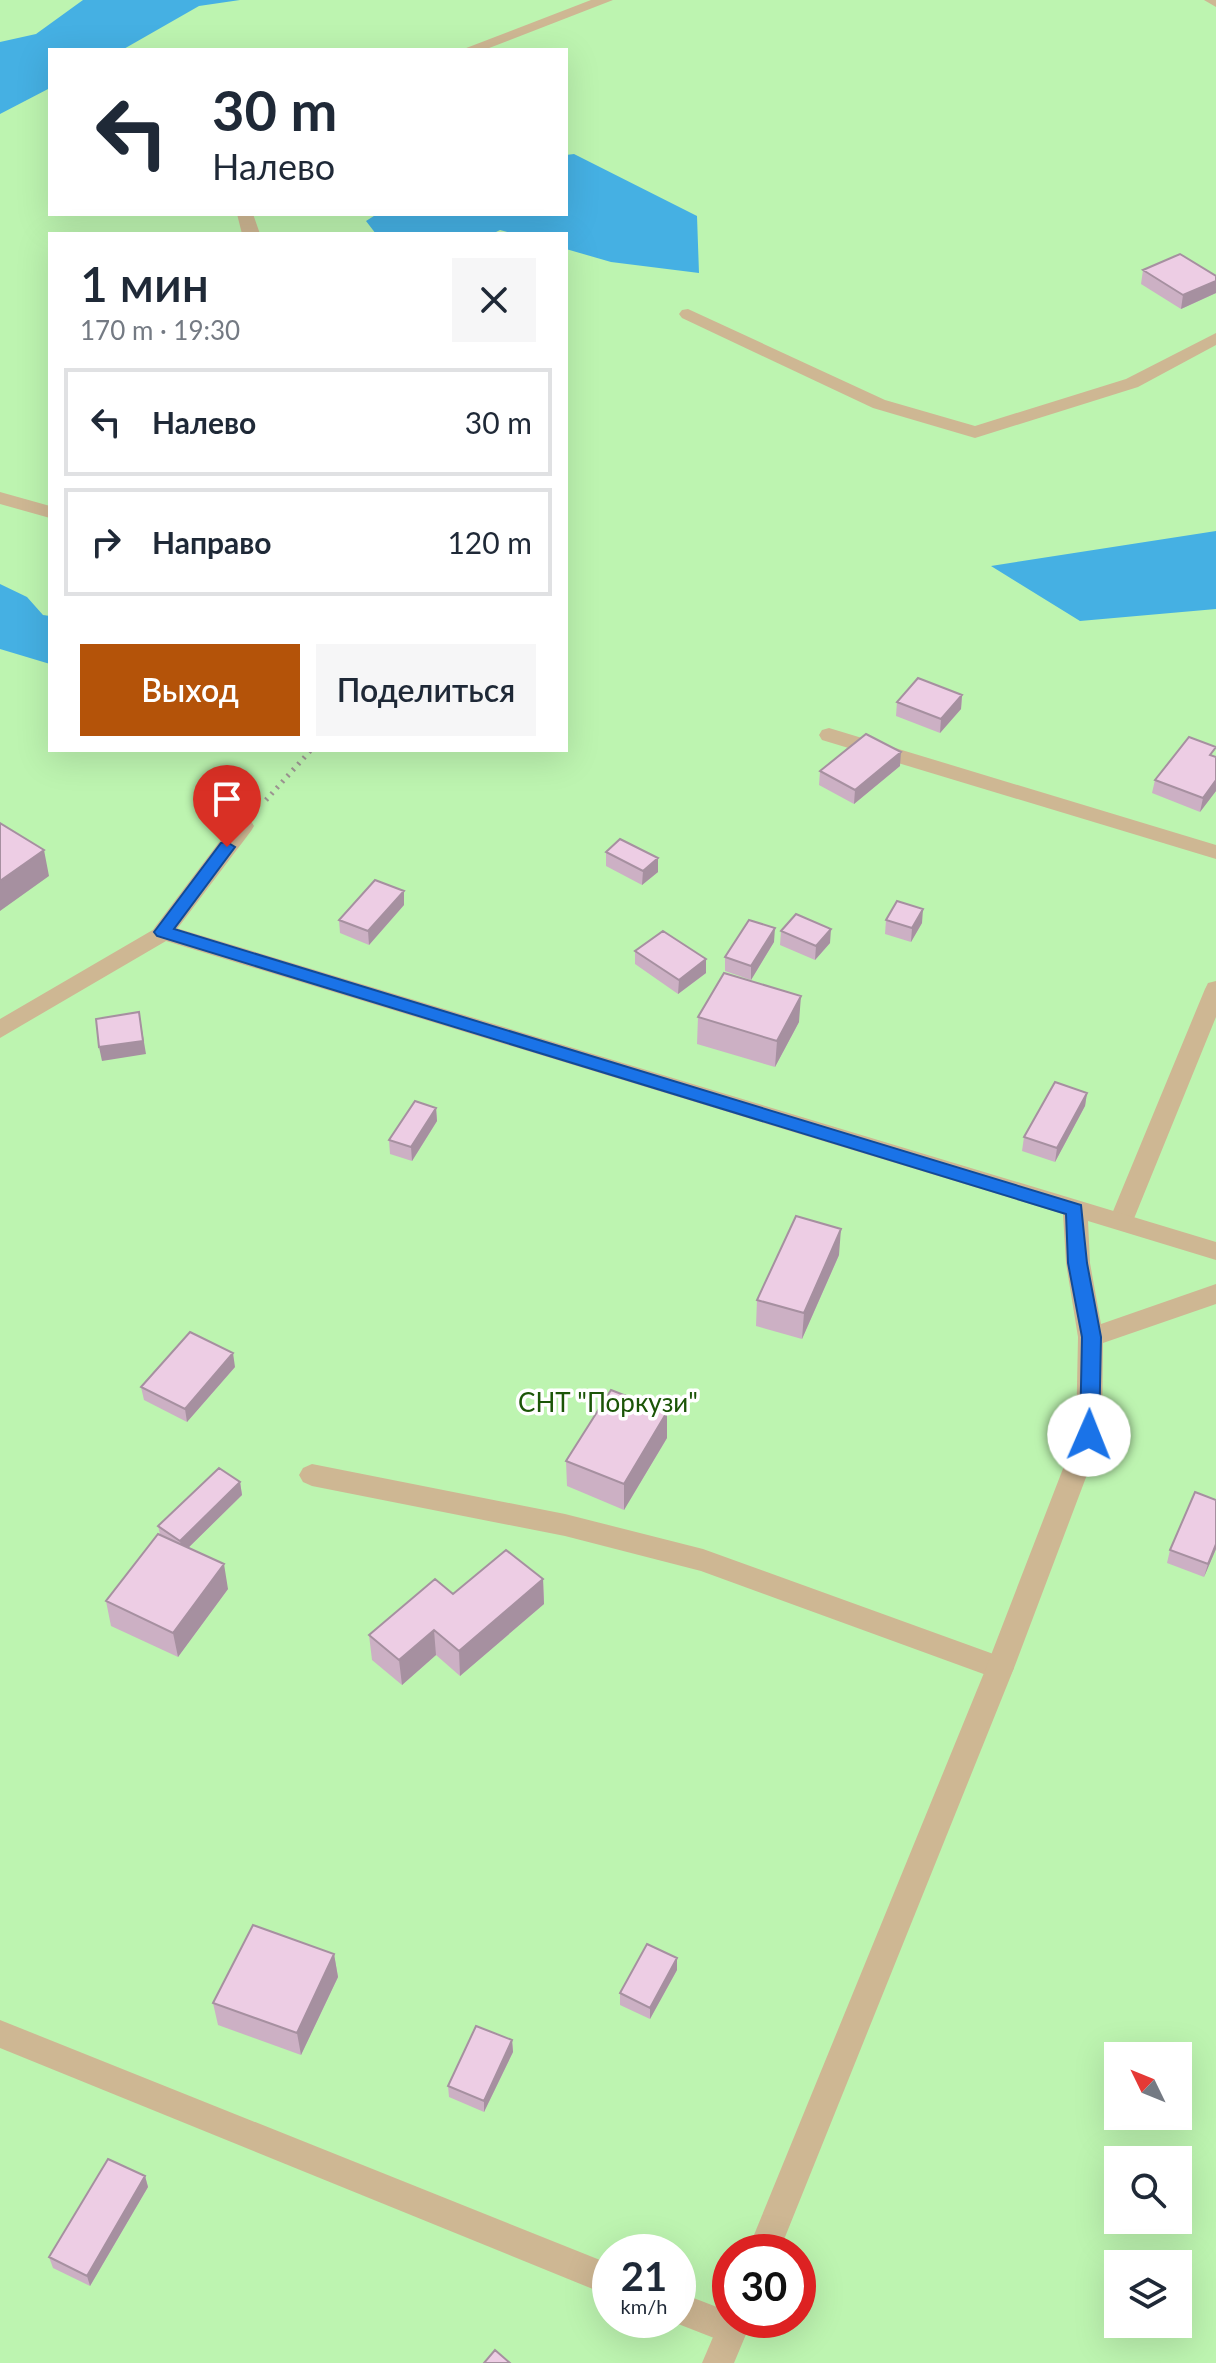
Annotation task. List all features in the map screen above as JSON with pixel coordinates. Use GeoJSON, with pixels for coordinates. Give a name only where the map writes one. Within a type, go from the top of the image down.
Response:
{"type":"FeatureCollection","features":[{"type":"Feature","properties":{"kind":"street"},"geometry":{"type":"LineString","coordinates":[[474,48],[605,0]]}},
{"type":"Feature","properties":{"kind":"street"},"geometry":{"type":"LineString","coordinates":[[688,314],[879,404],[975,432],[1132,383],[1216,338]]}},
{"type":"Feature","properties":{"kind":"street"},"geometry":{"type":"LineString","coordinates":[[0,498],[48,511]]}},
{"type":"Feature","properties":{"kind":"street"},"geometry":{"type":"LineString","coordinates":[[829,735],[1216,852]]}},
{"type":"Feature","properties":{"kind":"street"},"geometry":{"type":"LineString","coordinates":[[0,1030],[163,932],[243,826]]}},
{"type":"Feature","properties":{"kind":"street"},"geometry":{"type":"LineString","coordinates":[[163,932],[1216,1251]]}},
{"type":"Feature","properties":{"kind":"street"},"geometry":{"type":"LineString","coordinates":[[1121,1221],[1216,989]]}},
{"type":"Feature","properties":{"kind":"street"},"geometry":{"type":"LineString","coordinates":[[770,2234],[1000,1668],[1089,1435],[1091,1337],[1078,1263],[1075,1209]]}},
{"type":"Feature","properties":{"kind":"street"},"geometry":{"type":"LineString","coordinates":[[1091,1337],[1216,1294]]}},
{"type":"Feature","properties":{"kind":"street"},"geometry":{"type":"LineString","coordinates":[[312,1475],[565,1525],[703,1560],[1000,1668]]}},
{"type":"Feature","properties":{"kind":"street"},"geometry":{"type":"LineString","coordinates":[[0,2034],[592,2273]]}},
{"type":"Feature","properties":{"kind":"street"},"geometry":{"type":"LineString","coordinates":[[718,2363],[729,2338]]}},
{"type":"Feature","properties":{"kind":"path"},"geometry":{"type":"LineString","coordinates":[[243,826],[309,752]]}},
{"type":"Feature","properties":{"kind":"green space","name":"СНТ \"Поркузи\""},"geometry":{"type":"Polygon","coordinates":[[[0,0],[1216,0],[1216,2363],[0,2363],[0,0]]]}},
{"type":"Feature","properties":{"kind":"water"},"geometry":{"type":"Polygon","coordinates":[[[83,0],[240,0],[199,6],[126,48],[48,48],[48,89],[0,114],[0,42],[36,34],[83,0]]]}},
{"type":"Feature","properties":{"kind":"water"},"geometry":{"type":"Polygon","coordinates":[[[574,154],[697,216],[699,273],[611,262],[568,250],[568,232],[374,232],[366,221],[374,216],[568,216],[568,155],[574,154]]]}},
{"type":"Feature","properties":{"kind":"water"},"geometry":{"type":"Polygon","coordinates":[[[1216,531],[1216,609],[1080,621],[991,566],[1216,531]]]}},
{"type":"Feature","properties":{"kind":"water"},"geometry":{"type":"Polygon","coordinates":[[[0,584],[27,597],[43,615],[48,616],[48,663],[0,649],[0,584]]]}},
{"type":"Feature","properties":{"kind":"building"},"geometry":{"type":"Polygon","coordinates":[[[1180,254],[1216,276],[1216,281],[1183,295],[1143,270],[1180,254]]]}},
{"type":"Feature","properties":{"kind":"building"},"geometry":{"type":"Polygon","coordinates":[[[918,678],[962,695],[941,719],[897,702],[918,678]]]}},
{"type":"Feature","properties":{"kind":"building"},"geometry":{"type":"Polygon","coordinates":[[[866,734],[901,752],[855,790],[820,771],[866,734]]]}},
{"type":"Feature","properties":{"kind":"building"},"geometry":{"type":"Polygon","coordinates":[[[1189,737],[1216,747],[1210,755],[1216,757],[1216,780],[1203,798],[1155,780],[1189,737]]]}},
{"type":"Feature","properties":{"kind":"building"},"geometry":{"type":"Polygon","coordinates":[[[0,823],[44,850],[0,881],[0,823]]]}},
{"type":"Feature","properties":{"kind":"building"},"geometry":{"type":"Polygon","coordinates":[[[620,839],[658,858],[643,871],[606,852],[620,839]]]}},
{"type":"Feature","properties":{"kind":"building"},"geometry":{"type":"Polygon","coordinates":[[[375,880],[404,891],[368,931],[339,920],[375,880]]]}},
{"type":"Feature","properties":{"kind":"building"},"geometry":{"type":"Polygon","coordinates":[[[897,901],[923,909],[912,928],[886,920],[897,901]]]}},
{"type":"Feature","properties":{"kind":"building"},"geometry":{"type":"Polygon","coordinates":[[[796,914],[831,929],[816,946],[781,931],[796,914]]]}},
{"type":"Feature","properties":{"kind":"building"},"geometry":{"type":"Polygon","coordinates":[[[749,920],[775,928],[751,966],[725,957],[749,920]]]}},
{"type":"Feature","properties":{"kind":"building"},"geometry":{"type":"Polygon","coordinates":[[[663,931],[706,959],[679,980],[635,951],[663,931]]]}},
{"type":"Feature","properties":{"kind":"building"},"geometry":{"type":"Polygon","coordinates":[[[724,973],[801,996],[777,1041],[698,1017],[724,973]]]}},
{"type":"Feature","properties":{"kind":"building"},"geometry":{"type":"Polygon","coordinates":[[[139,1012],[143,1041],[99,1047],[96,1019],[139,1012]]]}},
{"type":"Feature","properties":{"kind":"building"},"geometry":{"type":"Polygon","coordinates":[[[1055,1082],[1087,1093],[1057,1148],[1024,1137],[1055,1082]]]}},
{"type":"Feature","properties":{"kind":"building"},"geometry":{"type":"Polygon","coordinates":[[[415,1101],[436,1108],[411,1147],[389,1140],[415,1101]]]}},
{"type":"Feature","properties":{"kind":"building"},"geometry":{"type":"Polygon","coordinates":[[[796,1216],[841,1229],[804,1313],[757,1300],[796,1216]]]}},
{"type":"Feature","properties":{"kind":"building"},"geometry":{"type":"Polygon","coordinates":[[[190,1332],[233,1353],[185,1409],[141,1387],[190,1332]]]}},
{"type":"Feature","properties":{"kind":"building"},"geometry":{"type":"Polygon","coordinates":[[[611,1390],[667,1412],[624,1484],[566,1461],[611,1390]]]}},
{"type":"Feature","properties":{"kind":"building"},"geometry":{"type":"Polygon","coordinates":[[[219,1468],[240,1482],[180,1541],[158,1526],[219,1468]]]}},
{"type":"Feature","properties":{"kind":"building"},"geometry":{"type":"Polygon","coordinates":[[[1195,1492],[1216,1500],[1216,1544],[1208,1564],[1170,1550],[1195,1492]]]}},
{"type":"Feature","properties":{"kind":"building"},"geometry":{"type":"Polygon","coordinates":[[[158,1534],[224,1564],[173,1633],[106,1601],[158,1534]]]}},
{"type":"Feature","properties":{"kind":"building"},"geometry":{"type":"Polygon","coordinates":[[[506,1550],[543,1579],[459,1651],[434,1630],[399,1660],[369,1635],[435,1579],[453,1594],[506,1550]]]}},
{"type":"Feature","properties":{"kind":"building"},"geometry":{"type":"Polygon","coordinates":[[[253,1925],[334,1954],[297,2033],[213,2003],[253,1925]]]}},
{"type":"Feature","properties":{"kind":"building"},"geometry":{"type":"Polygon","coordinates":[[[647,1944],[677,1958],[650,2008],[620,1993],[647,1944]]]}},
{"type":"Feature","properties":{"kind":"building"},"geometry":{"type":"Polygon","coordinates":[[[476,2026],[512,2040],[484,2101],[448,2086],[476,2026]]]}},
{"type":"Feature","properties":{"kind":"building"},"geometry":{"type":"Polygon","coordinates":[[[108,2159],[145,2176],[87,2276],[49,2257],[108,2159]]]}},
{"type":"Feature","properties":{"kind":"building"},"geometry":{"type":"Polygon","coordinates":[[[495,2350],[510,2363],[484,2363],[495,2350]]]}},
{"type":"Feature","properties":{"kind":"route"},"geometry":{"type":"LineString","coordinates":[[227,847],[163,932],[1075,1209],[1078,1263],[1091,1337],[1089,1435]]}}]}
